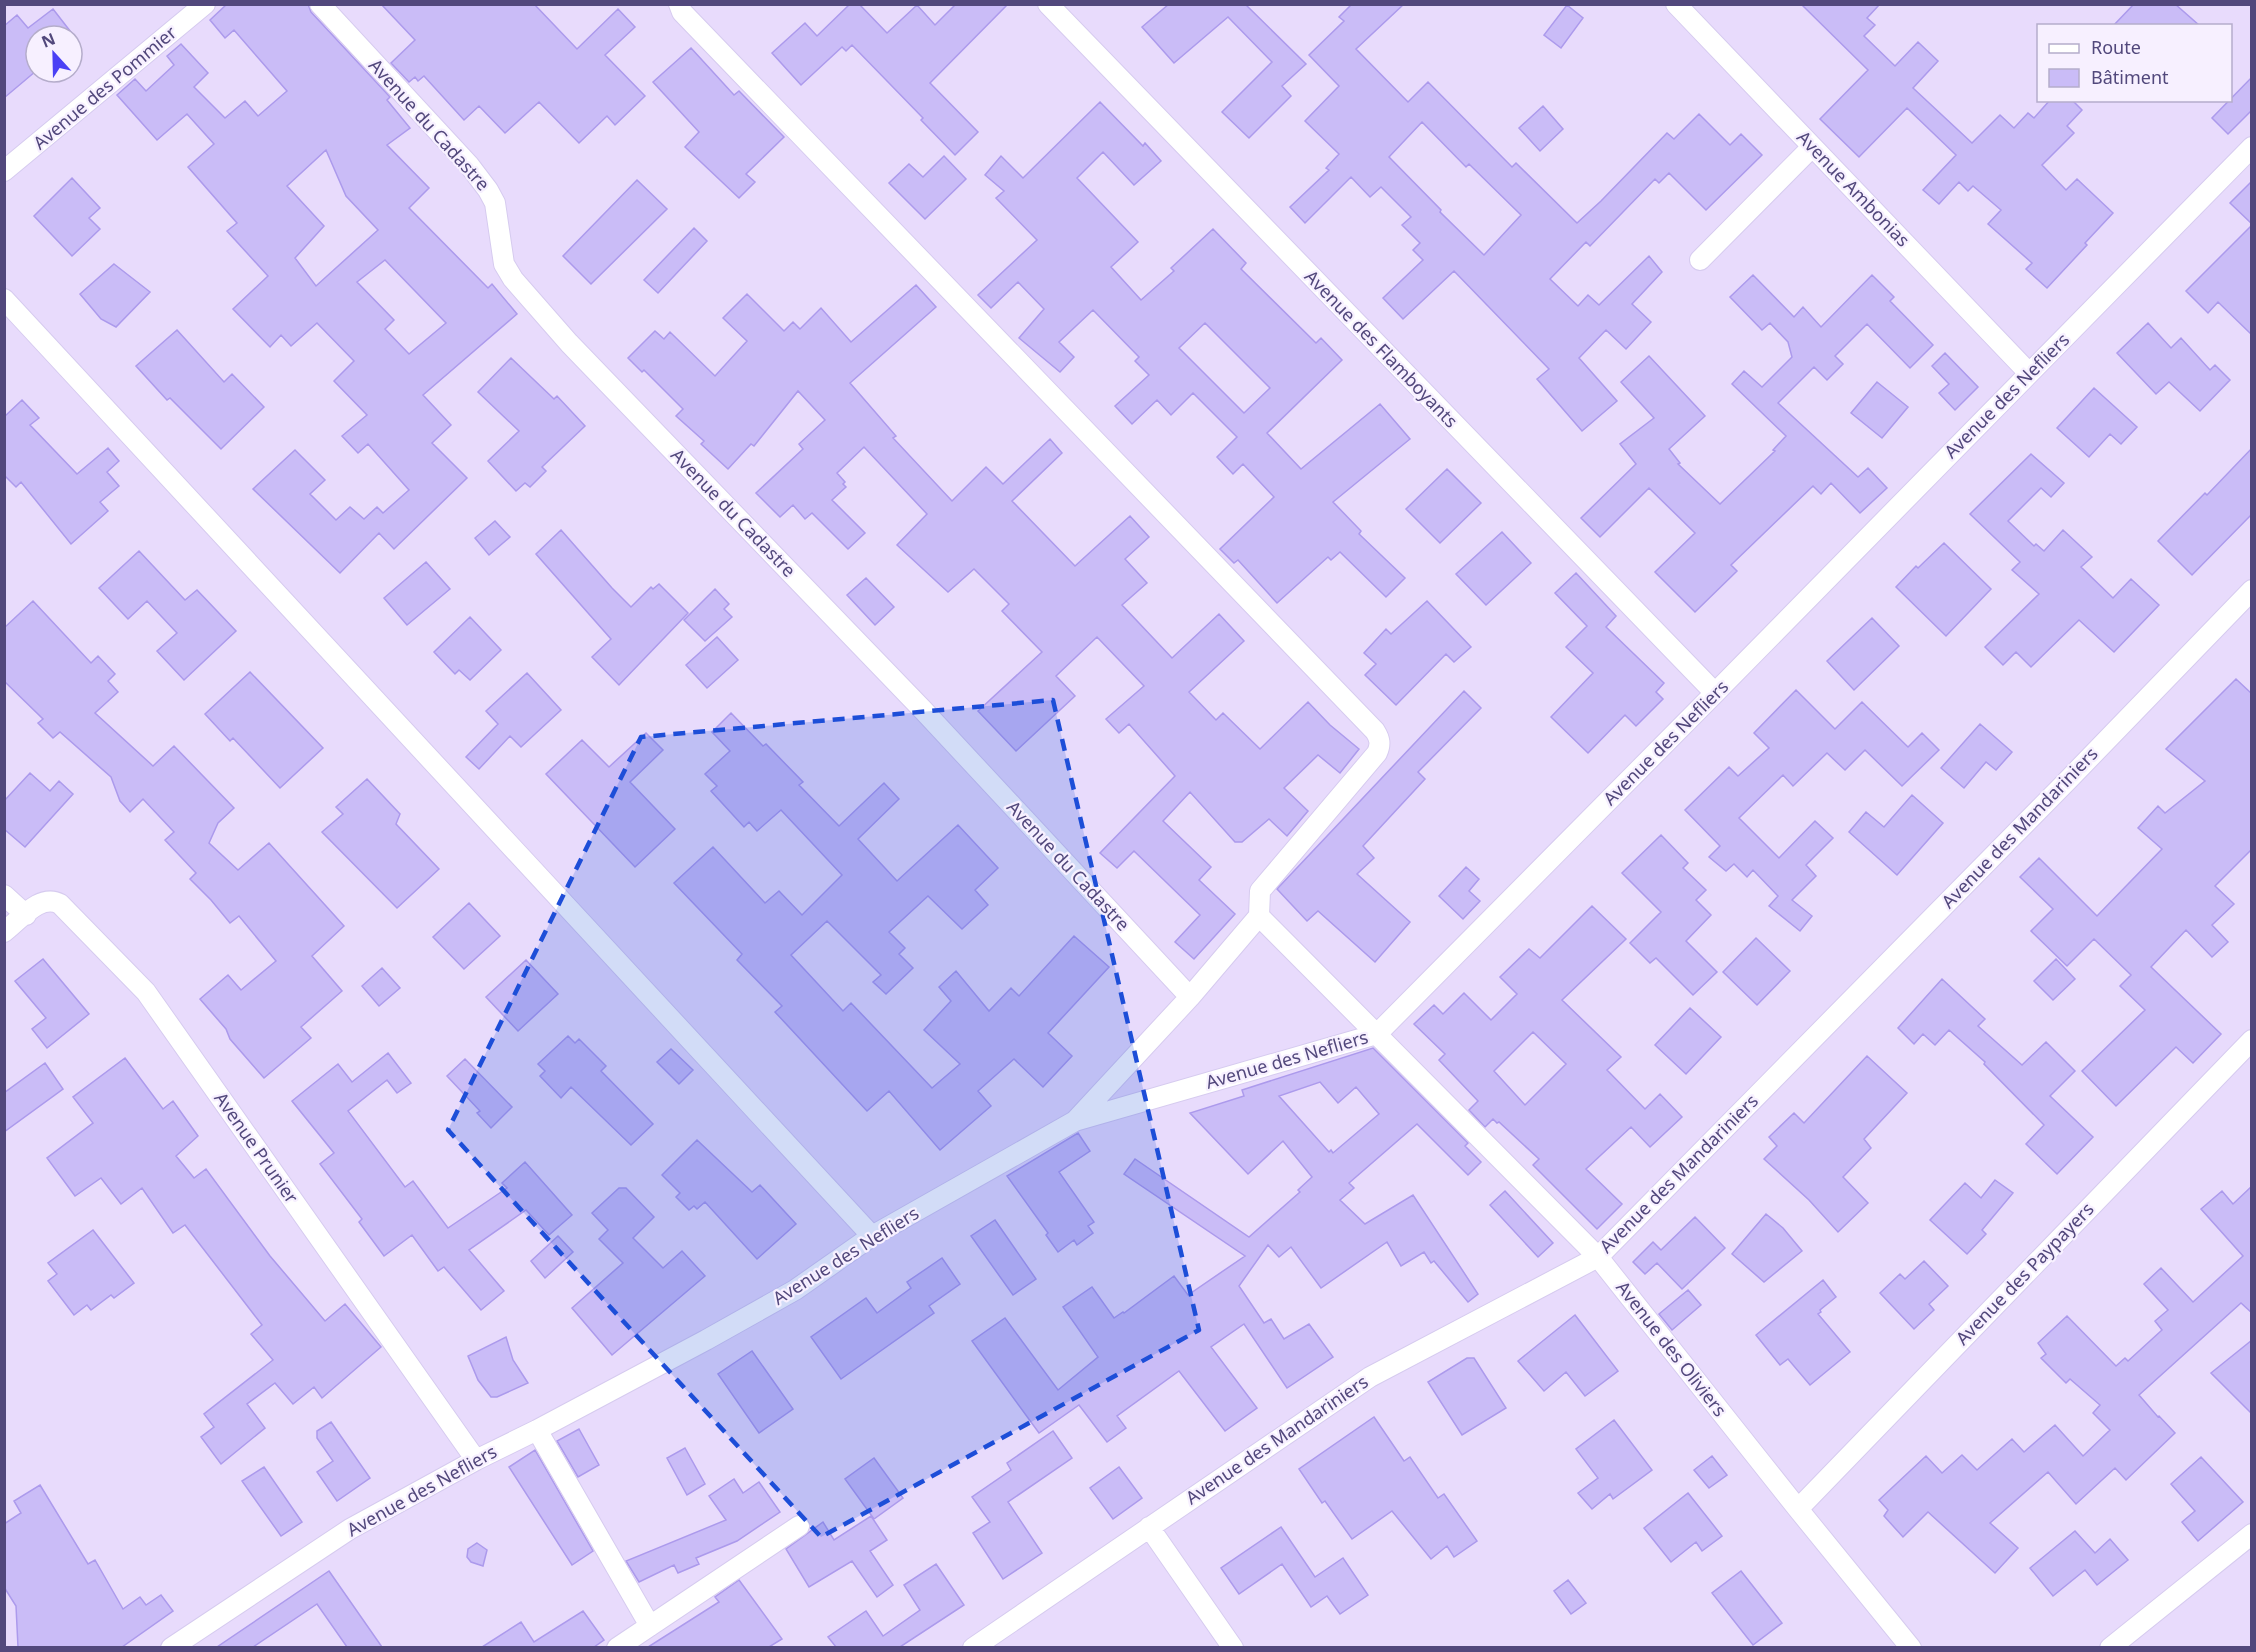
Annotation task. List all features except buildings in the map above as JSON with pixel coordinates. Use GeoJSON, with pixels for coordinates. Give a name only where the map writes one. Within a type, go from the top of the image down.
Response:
{"type":"FeatureCollection","features":[{"type":"Feature","properties":{"kind":"street","name":"Avenue des Pommier"},"geometry":{"type":"LineString","coordinates":[[4,171],[205,4]]}},
{"type":"Feature","properties":{"kind":"street","name":"Avenue du Cadastre"},"geometry":{"type":"LineString","coordinates":[[320,4],[469,165],[488,190],[495,203],[504,264],[513,279],[569,344],[923,710],[1190,997]]}},
{"type":"Feature","properties":{"kind":"street"},"geometry":{"type":"LineString","coordinates":[[679,4],[682,12],[1375,731],[1380,742],[1377,753],[1260,891],[1259,916],[1190,997],[1075,1120]]}},
{"type":"Feature","properties":{"kind":"street","name":"Avenue des Flamboyants"},"geometry":{"type":"LineString","coordinates":[[1048,4],[1715,693]]}},
{"type":"Feature","properties":{"kind":"street","name":"Avenue Ambonias"},"geometry":{"type":"LineString","coordinates":[[1676,4],[2029,374]]}},
{"type":"Feature","properties":{"kind":"street"},"geometry":{"type":"LineString","coordinates":[[1700,260],[1812,147]]}},
{"type":"Feature","properties":{"kind":"street","name":"Avenue des Nefliers"},"geometry":{"type":"LineString","coordinates":[[171,1647],[350,1529],[476,1460],[706,1340],[795,1290],[873,1236],[1075,1120],[1377,1034],[2252,147]]}},
{"type":"Feature","properties":{"kind":"street"},"geometry":{"type":"LineString","coordinates":[[4,299],[873,1236]]}},
{"type":"Feature","properties":{"kind":"street","name":"Avenue des Mandariniers"},"geometry":{"type":"LineString","coordinates":[[973,1647],[1370,1377],[1598,1257],[2252,590]]}},
{"type":"Feature","properties":{"kind":"street"},"geometry":{"type":"LineString","coordinates":[[4,895],[26,915]]}},
{"type":"Feature","properties":{"kind":"street","name":"Avenue Prunier"},"geometry":{"type":"LineString","coordinates":[[4,932],[40,903],[51,900],[60,904],[146,992],[476,1460]]}},
{"type":"Feature","properties":{"kind":"street","name":"Avenue des Oliviers"},"geometry":{"type":"LineString","coordinates":[[1259,916],[1598,1257],[1911,1647]]}},
{"type":"Feature","properties":{"kind":"street","name":"Avenue des Paypayers"},"geometry":{"type":"LineString","coordinates":[[1798,1509],[2252,1040]]}},
{"type":"Feature","properties":{"kind":"street"},"geometry":{"type":"LineString","coordinates":[[537,1430],[650,1626]]}},
{"type":"Feature","properties":{"kind":"street"},"geometry":{"type":"LineString","coordinates":[[617,1647],[799,1526]]}},
{"type":"Feature","properties":{"kind":"street"},"geometry":{"type":"LineString","coordinates":[[1149,1527],[1233,1647]]}},
{"type":"Feature","properties":{"kind":"street"},"geometry":{"type":"LineString","coordinates":[[2110,1647],[2252,1534]]}},
{"type":"Feature","properties":{"kind":"highlighted area"},"geometry":{"type":"Polygon","coordinates":[[[1053,700],[1199,1330],[821,1537],[448,1130],[641,737],[1053,700]]]}},
{"type":"Feature","properties":{"kind":"shaded area"},"geometry":{"type":"Polygon","coordinates":[[[5,5],[2251,5],[2251,1647],[5,1647],[5,5]]]}}]}
